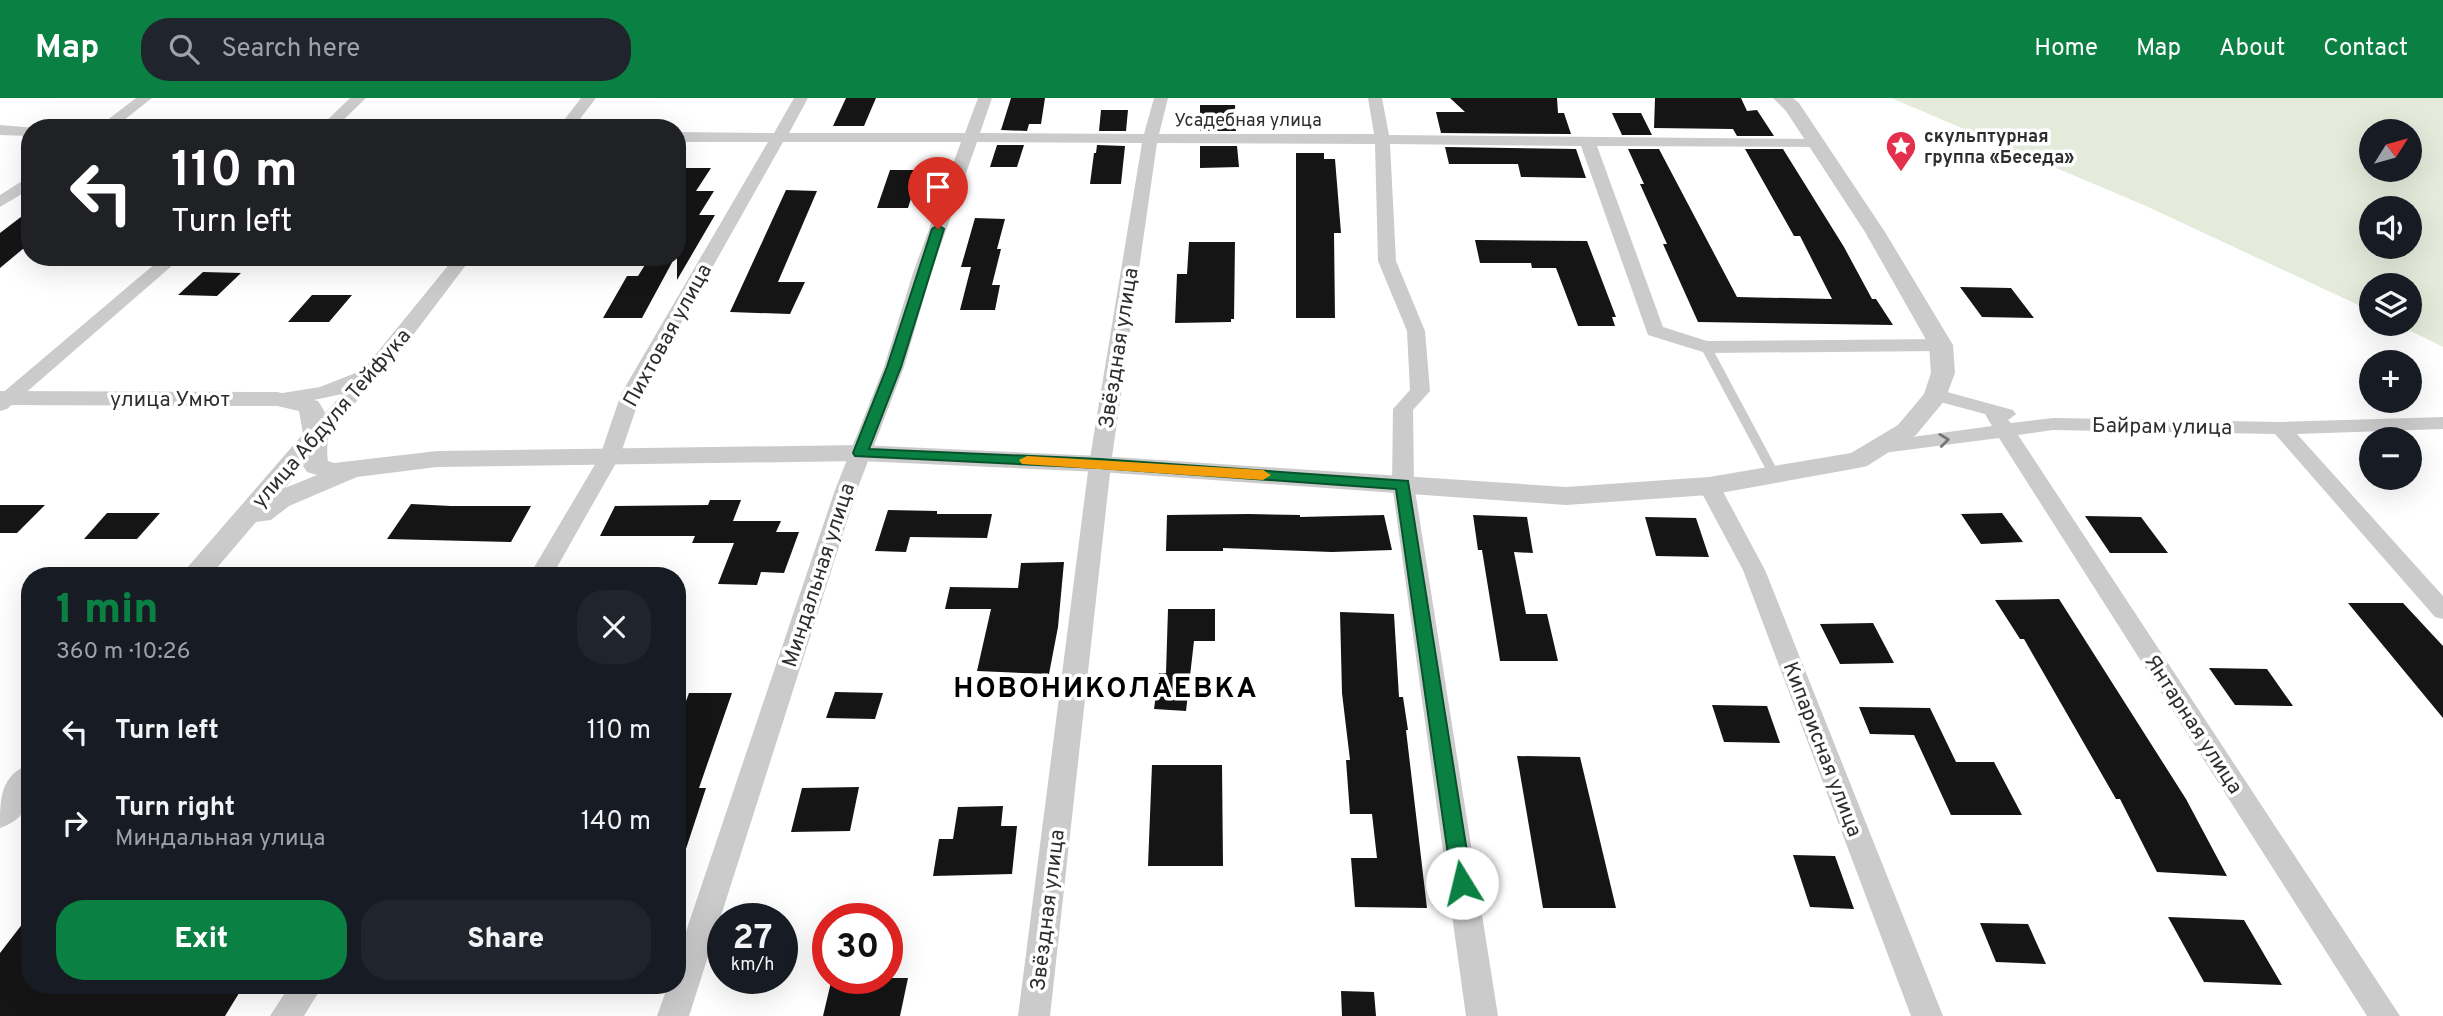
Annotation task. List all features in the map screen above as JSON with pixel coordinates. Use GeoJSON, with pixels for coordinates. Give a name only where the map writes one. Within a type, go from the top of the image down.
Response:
{"type":"FeatureCollection","features":[{"type":"Feature","properties":{"kind":"street"},"geometry":{"type":"LineString","coordinates":[[116,119],[145,98]]}},
{"type":"Feature","properties":{"kind":"street"},"geometry":{"type":"LineString","coordinates":[[336,119],[359,98]]}},
{"type":"Feature","properties":{"kind":"street"},"geometry":{"type":"LineString","coordinates":[[572,119],[589,98]]}},
{"type":"Feature","properties":{"kind":"street","name":"Пихтовая улица"},"geometry":{"type":"LineString","coordinates":[[546,567],[610,456],[631,394],[801,98]]}},
{"type":"Feature","properties":{"kind":"street","name":"Миндальная улица"},"geometry":{"type":"LineString","coordinates":[[686,976],[837,516],[894,367],[922,273],[985,98]]}},
{"type":"Feature","properties":{"kind":"street","name":"Звёздная улица"},"geometry":{"type":"LineString","coordinates":[[1034,1016],[1100,464],[1150,139],[1161,98]]}},
{"type":"Feature","properties":{"kind":"street"},"geometry":{"type":"LineString","coordinates":[[1375,98],[1382,139],[1387,261],[1416,331],[1420,391],[1403,410],[1403,485],[1482,1016]]}},
{"type":"Feature","properties":{"kind":"street"},"geometry":{"type":"LineString","coordinates":[[318,433],[311,451],[316,466],[334,471],[437,459],[860,453],[1100,464],[1566,496],[1709,486],[1858,460],[1907,430],[1936,395],[1944,373],[1941,345],[1875,232],[1793,107],[1782,98]]}},
{"type":"Feature","properties":{"kind":"street"},"geometry":{"type":"LineString","coordinates":[[0,130],[21,131]]}},
{"type":"Feature","properties":{"kind":"street","name":"Усадебная улица"},"geometry":{"type":"LineString","coordinates":[[686,137],[970,140],[1382,139],[1818,144]]}},
{"type":"Feature","properties":{"kind":"street"},"geometry":{"type":"LineString","coordinates":[[1588,143],[1655,331],[1706,347],[1941,345]]}},
{"type":"Feature","properties":{"kind":"street"},"geometry":{"type":"LineString","coordinates":[[0,202],[21,187]]}},
{"type":"Feature","properties":{"kind":"street"},"geometry":{"type":"LineString","coordinates":[[3,400],[163,266]]}},
{"type":"Feature","properties":{"kind":"street","name":"улица Абдуля Тейфука"},"geometry":{"type":"LineString","coordinates":[[202,567],[377,366],[457,266]]}},
{"type":"Feature","properties":{"kind":"street"},"geometry":{"type":"LineString","coordinates":[[277,400],[303,397],[351,385],[377,366]]}},
{"type":"Feature","properties":{"kind":"street"},"geometry":{"type":"LineString","coordinates":[[1936,395],[1998,422]]}},
{"type":"Feature","properties":{"kind":"street","name":"улица Умют"},"geometry":{"type":"LineString","coordinates":[[3,400],[277,400],[309,406],[316,416],[318,433]]}},
{"type":"Feature","properties":{"kind":"street","name":"Байрам улица"},"geometry":{"type":"LineString","coordinates":[[1883,447],[1998,422],[2281,428],[2443,423]]}},
{"type":"Feature","properties":{"kind":"street","name":"Янтарная улица"},"geometry":{"type":"LineString","coordinates":[[1998,422],[2384,1016]]}},
{"type":"Feature","properties":{"kind":"street"},"geometry":{"type":"LineString","coordinates":[[2281,428],[2443,611]]}},
{"type":"Feature","properties":{"kind":"street"},"geometry":{"type":"LineString","coordinates":[[202,567],[245,525],[280,500],[315,483],[359,468]]}},
{"type":"Feature","properties":{"kind":"street","name":"Кипарисная улица"},"geometry":{"type":"LineString","coordinates":[[1709,486],[1754,570],[1927,1016]]}},
{"type":"Feature","properties":{"kind":"street"},"geometry":{"type":"LineString","coordinates":[[0,814],[21,788]]}},
{"type":"Feature","properties":{"kind":"street"},"geometry":{"type":"LineString","coordinates":[[286,1016],[302,994]]}},
{"type":"Feature","properties":{"kind":"street","name":"Миндальная улица"},"geometry":{"type":"LineString","coordinates":[[673,1016],[680,994]]}},
{"type":"Feature","properties":{"kind":"lane"},"geometry":{"type":"LineString","coordinates":[[1706,347],[1775,476]]}},
{"type":"Feature","properties":{"kind":"green space"},"geometry":{"type":"Polygon","coordinates":[[[1891,98],[2443,98],[2443,347],[2421,336],[2422,273],[2359,273],[2359,305],[2146,206],[1891,98]]]}},
{"type":"Feature","properties":{"kind":"building"},"geometry":{"type":"Polygon","coordinates":[[[846,98],[876,98],[864,126],[833,126],[846,98]]]}},
{"type":"Feature","properties":{"kind":"building"},"geometry":{"type":"Polygon","coordinates":[[[1011,98],[1045,98],[1041,124],[1029,124],[1027,131],[1001,130],[1011,98]]]}},
{"type":"Feature","properties":{"kind":"building"},"geometry":{"type":"Polygon","coordinates":[[[1450,98],[1557,98],[1558,113],[1564,113],[1571,134],[1441,133],[1436,112],[1465,112],[1450,98]]]}},
{"type":"Feature","properties":{"kind":"building"},"geometry":{"type":"Polygon","coordinates":[[[1655,98],[1741,98],[1747,111],[1757,110],[1774,136],[1737,136],[1733,129],[1654,128],[1655,98]]]}},
{"type":"Feature","properties":{"kind":"building"},"geometry":{"type":"Polygon","coordinates":[[[1200,105],[1235,105],[1236,131],[1200,131],[1200,105]]]}},
{"type":"Feature","properties":{"kind":"building"},"geometry":{"type":"Polygon","coordinates":[[[1101,110],[1128,110],[1126,131],[1099,131],[1101,110]]]}},
{"type":"Feature","properties":{"kind":"building"},"geometry":{"type":"Polygon","coordinates":[[[1612,113],[1641,113],[1652,135],[1622,135],[1612,113]]]}},
{"type":"Feature","properties":{"kind":"building"},"geometry":{"type":"Polygon","coordinates":[[[997,145],[1024,145],[1017,167],[990,167],[997,145]]]}},
{"type":"Feature","properties":{"kind":"building"},"geometry":{"type":"Polygon","coordinates":[[[1097,145],[1125,146],[1121,184],[1090,184],[1097,145]]]}},
{"type":"Feature","properties":{"kind":"building"},"geometry":{"type":"Polygon","coordinates":[[[1200,146],[1237,146],[1239,167],[1200,168],[1200,146]]]}},
{"type":"Feature","properties":{"kind":"building"},"geometry":{"type":"Polygon","coordinates":[[[1445,147],[1576,149],[1586,178],[1521,177],[1518,164],[1449,164],[1445,147]]]}},
{"type":"Feature","properties":{"kind":"building"},"geometry":{"type":"Polygon","coordinates":[[[1628,149],[1659,149],[1737,297],[1832,299],[1800,236],[1794,236],[1745,149],[1783,149],[1844,247],[1872,299],[1876,299],[1893,325],[1698,322],[1663,244],[1667,244],[1640,184],[1644,184],[1628,149]]]}},
{"type":"Feature","properties":{"kind":"building"},"geometry":{"type":"Polygon","coordinates":[[[1296,153],[1324,153],[1324,159],[1335,159],[1341,233],[1334,233],[1335,318],[1296,318],[1296,153]]]}},
{"type":"Feature","properties":{"kind":"building"},"geometry":{"type":"Polygon","coordinates":[[[686,168],[711,168],[696,191],[714,191],[699,215],[715,215],[686,265],[686,168]]]}},
{"type":"Feature","properties":{"kind":"building"},"geometry":{"type":"Polygon","coordinates":[[[890,170],[920,170],[908,208],[877,208],[890,170]]]}},
{"type":"Feature","properties":{"kind":"building"},"geometry":{"type":"Polygon","coordinates":[[[786,190],[817,191],[778,282],[805,282],[790,314],[730,312],[786,190]]]}},
{"type":"Feature","properties":{"kind":"building"},"geometry":{"type":"Polygon","coordinates":[[[21,217],[21,250],[0,268],[0,233],[21,217]]]}},
{"type":"Feature","properties":{"kind":"building"},"geometry":{"type":"Polygon","coordinates":[[[975,218],[1005,219],[992,285],[1000,285],[995,310],[960,310],[971,267],[961,267],[975,218]]]}},
{"type":"Feature","properties":{"kind":"building"},"geometry":{"type":"Polygon","coordinates":[[[1475,240],[1587,241],[1616,317],[1612,317],[1615,326],[1578,326],[1556,268],[1532,268],[1531,263],[1480,263],[1475,240]]]}},
{"type":"Feature","properties":{"kind":"building"},"geometry":{"type":"Polygon","coordinates":[[[1189,242],[1235,242],[1234,319],[1231,319],[1231,322],[1175,323],[1177,274],[1187,274],[1189,242]]]}},
{"type":"Feature","properties":{"kind":"building"},"geometry":{"type":"Polygon","coordinates":[[[644,266],[670,266],[642,318],[603,318],[627,276],[638,276],[644,266]]]}},
{"type":"Feature","properties":{"kind":"building"},"geometry":{"type":"Polygon","coordinates":[[[677,266],[685,266],[677,280],[677,266]]]}},
{"type":"Feature","properties":{"kind":"building"},"geometry":{"type":"Polygon","coordinates":[[[203,272],[241,273],[217,296],[178,295],[203,272]]]}},
{"type":"Feature","properties":{"kind":"building"},"geometry":{"type":"Polygon","coordinates":[[[1960,287],[2011,288],[2034,318],[1982,317],[1960,287]]]}},
{"type":"Feature","properties":{"kind":"building"},"geometry":{"type":"Polygon","coordinates":[[[312,295],[352,295],[329,322],[288,322],[312,295]]]}},
{"type":"Feature","properties":{"kind":"building"},"geometry":{"type":"Polygon","coordinates":[[[710,500],[741,500],[733,521],[781,521],[776,532],[799,532],[784,573],[761,572],[757,585],[718,584],[734,543],[692,543],[695,536],[600,536],[615,506],[708,505],[710,500]]]}},
{"type":"Feature","properties":{"kind":"building"},"geometry":{"type":"Polygon","coordinates":[[[411,504],[531,506],[511,542],[387,539],[411,504]]]}},
{"type":"Feature","properties":{"kind":"building"},"geometry":{"type":"Polygon","coordinates":[[[0,505],[45,505],[17,533],[0,533],[0,505]]]}},
{"type":"Feature","properties":{"kind":"building"},"geometry":{"type":"Polygon","coordinates":[[[888,510],[937,511],[937,514],[992,514],[987,538],[910,537],[906,552],[875,551],[888,510]]]}},
{"type":"Feature","properties":{"kind":"building"},"geometry":{"type":"Polygon","coordinates":[[[107,513],[160,513],[137,539],[84,539],[107,513]]]}},
{"type":"Feature","properties":{"kind":"building"},"geometry":{"type":"Polygon","coordinates":[[[2002,513],[2023,542],[1981,544],[1961,514],[2002,513]]]}},
{"type":"Feature","properties":{"kind":"building"},"geometry":{"type":"Polygon","coordinates":[[[1249,514],[1300,517],[1384,515],[1392,550],[1332,552],[1223,548],[1223,551],[1166,551],[1167,515],[1249,514]]]}},
{"type":"Feature","properties":{"kind":"building"},"geometry":{"type":"Polygon","coordinates":[[[1473,515],[1527,517],[1533,553],[1514,552],[1526,614],[1547,614],[1558,661],[1500,661],[1482,550],[1478,550],[1473,515]]]}},
{"type":"Feature","properties":{"kind":"building"},"geometry":{"type":"Polygon","coordinates":[[[2085,516],[2141,517],[2168,553],[2110,553],[2085,516]]]}},
{"type":"Feature","properties":{"kind":"building"},"geometry":{"type":"Polygon","coordinates":[[[1645,517],[1696,518],[1709,557],[1656,556],[1645,517]]]}},
{"type":"Feature","properties":{"kind":"building"},"geometry":{"type":"Polygon","coordinates":[[[1064,562],[1058,627],[1049,674],[977,671],[991,609],[945,609],[950,587],[1018,588],[1021,563],[1064,562]]]}},
{"type":"Feature","properties":{"kind":"building"},"geometry":{"type":"Polygon","coordinates":[[[2059,599],[2186,799],[2227,876],[2157,872],[2120,799],[2116,799],[2024,639],[2020,639],[1995,600],[2059,599]]]}},
{"type":"Feature","properties":{"kind":"building"},"geometry":{"type":"Polygon","coordinates":[[[2348,603],[2403,603],[2443,646],[2443,718],[2348,603]]]}},
{"type":"Feature","properties":{"kind":"building"},"geometry":{"type":"Polygon","coordinates":[[[1168,609],[1215,609],[1215,641],[1194,641],[1186,711],[1154,709],[1159,673],[1166,673],[1168,609]]]}},
{"type":"Feature","properties":{"kind":"building"},"geometry":{"type":"Polygon","coordinates":[[[1340,612],[1394,614],[1399,697],[1403,697],[1408,730],[1427,908],[1355,907],[1351,858],[1377,858],[1372,814],[1350,814],[1346,760],[1350,760],[1342,693],[1340,612]]]}},
{"type":"Feature","properties":{"kind":"building"},"geometry":{"type":"Polygon","coordinates":[[[1873,623],[1894,663],[1840,664],[1820,624],[1873,623]]]}},
{"type":"Feature","properties":{"kind":"building"},"geometry":{"type":"Polygon","coordinates":[[[2209,668],[2267,669],[2293,706],[2235,705],[2209,668]]]}},
{"type":"Feature","properties":{"kind":"building"},"geometry":{"type":"Polygon","coordinates":[[[835,692],[883,693],[875,719],[826,718],[835,692]]]}},
{"type":"Feature","properties":{"kind":"building"},"geometry":{"type":"Polygon","coordinates":[[[689,693],[732,693],[699,788],[706,788],[686,849],[686,701],[689,693]]]}},
{"type":"Feature","properties":{"kind":"building"},"geometry":{"type":"Polygon","coordinates":[[[1712,705],[1767,706],[1780,743],[1724,742],[1712,705]]]}},
{"type":"Feature","properties":{"kind":"building"},"geometry":{"type":"Polygon","coordinates":[[[1859,707],[1930,708],[1956,762],[1994,762],[2022,815],[1951,815],[1914,735],[1870,734],[1859,707]]]}},
{"type":"Feature","properties":{"kind":"building"},"geometry":{"type":"Polygon","coordinates":[[[1517,756],[1580,757],[1616,908],[1543,908],[1517,756]]]}},
{"type":"Feature","properties":{"kind":"building"},"geometry":{"type":"Polygon","coordinates":[[[1152,765],[1222,765],[1223,866],[1148,866],[1152,765]]]}},
{"type":"Feature","properties":{"kind":"building"},"geometry":{"type":"Polygon","coordinates":[[[859,787],[850,831],[791,832],[802,788],[859,787]]]}},
{"type":"Feature","properties":{"kind":"building"},"geometry":{"type":"Polygon","coordinates":[[[1003,806],[1001,826],[1017,826],[1012,874],[933,876],[939,839],[953,839],[958,807],[1003,806]]]}},
{"type":"Feature","properties":{"kind":"building"},"geometry":{"type":"Polygon","coordinates":[[[1793,855],[1835,856],[1854,909],[1810,907],[1793,855]]]}},
{"type":"Feature","properties":{"kind":"building"},"geometry":{"type":"Polygon","coordinates":[[[2168,917],[2244,920],[2282,985],[2204,982],[2168,917]]]}},
{"type":"Feature","properties":{"kind":"building"},"geometry":{"type":"Polygon","coordinates":[[[1980,923],[2028,924],[2046,964],[1996,962],[1980,923]]]}},
{"type":"Feature","properties":{"kind":"building"},"geometry":{"type":"Polygon","coordinates":[[[21,926],[21,994],[238,994],[225,1016],[0,1016],[0,953],[21,926]]]}},
{"type":"Feature","properties":{"kind":"building"},"geometry":{"type":"Polygon","coordinates":[[[903,978],[908,978],[900,1016],[823,1016],[828,994],[903,994],[903,978]]]}},
{"type":"Feature","properties":{"kind":"building"},"geometry":{"type":"Polygon","coordinates":[[[1341,991],[1374,992],[1376,1016],[1342,1016],[1341,991]]]}},
{"type":"Feature","properties":{"kind":"slow traffic"},"geometry":{"type":"LineString","coordinates":[[1027,460],[1263,475]]}},
{"type":"Feature","properties":{"kind":"place","name":"скульптурная группа «Беседа»"},"geometry":{"type":"Point","coordinates":[1901,173]}},
{"type":"Feature","properties":{"kind":"district","name":"НОВОНИКОЛАЕВКА"},"geometry":{"type":"Point","coordinates":[1106,687]}},
{"type":"Feature","properties":{"kind":"route"},"geometry":{"type":"LineString","coordinates":[[938,229],[894,367],[860,453],[1100,464],[1403,485],[1462,883]]}}]}
